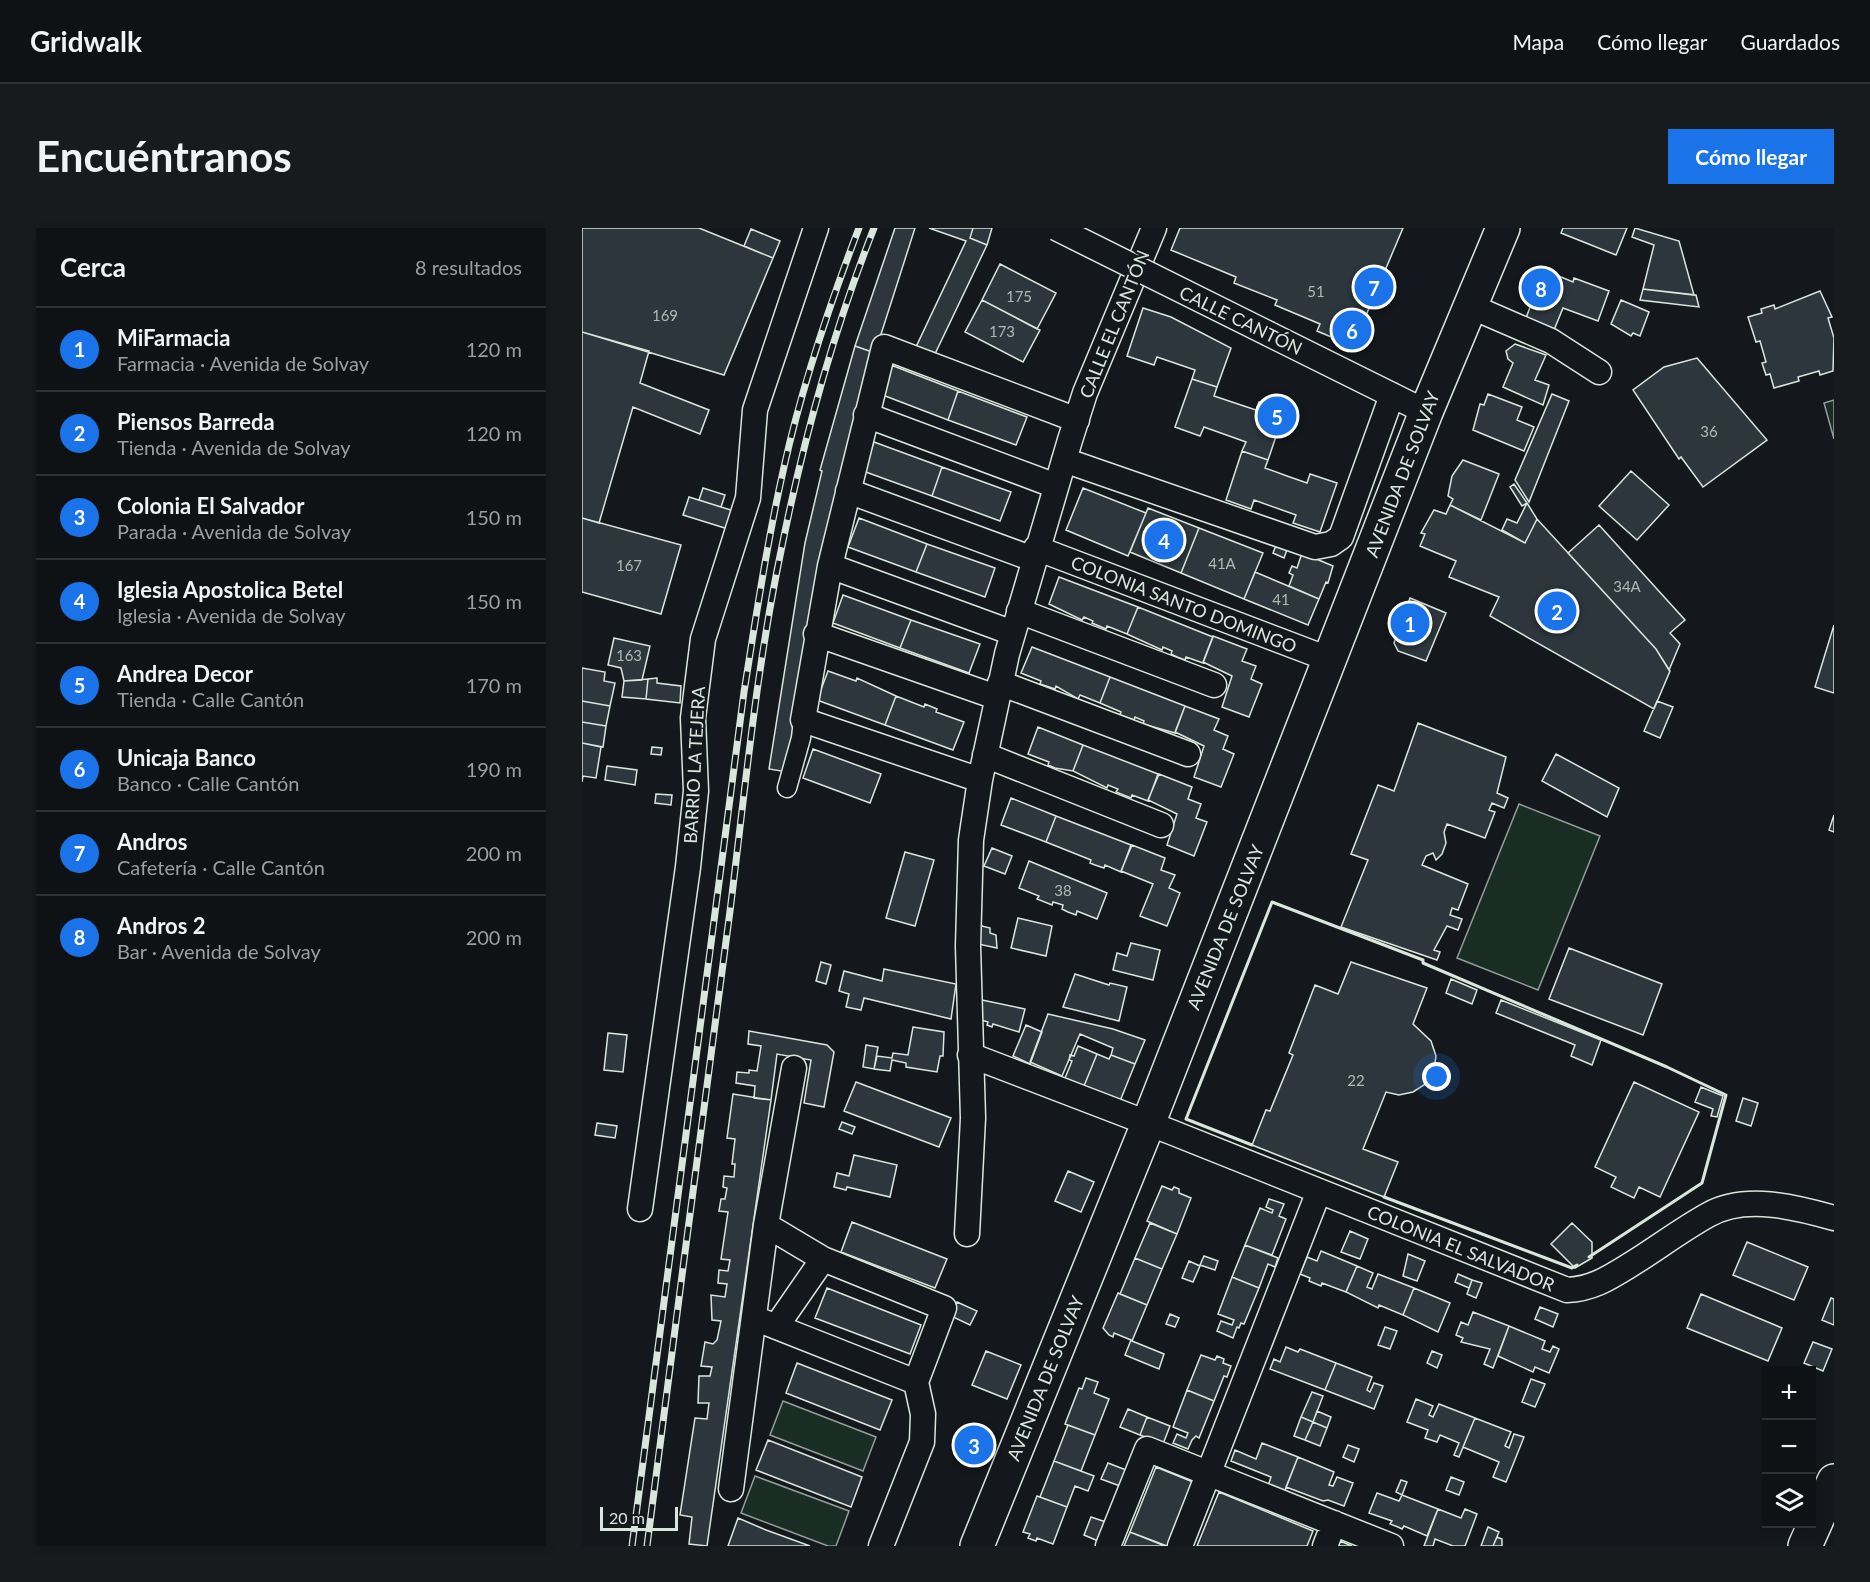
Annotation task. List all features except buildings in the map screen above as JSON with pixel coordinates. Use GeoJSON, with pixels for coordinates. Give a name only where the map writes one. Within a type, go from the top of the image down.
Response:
{"type":"FeatureCollection","features":[{"type":"Feature","properties":{"kind":"highway","name":"AVENIDA DE SOLVAY"},"geometry":{"type":"LineString","coordinates":[[976,1546],[1148,1124],[1426,412],[1503,228]]}},
{"type":"Feature","properties":{"kind":"highway"},"geometry":{"type":"LineString","coordinates":[[1805,1546],[1834,1481]]}},
{"type":"Feature","properties":{"kind":"street","name":"BARRIO LA TEJERA"},"geometry":{"type":"LineString","coordinates":[[640,1209],[689,856],[696,791],[693,718],[703,639],[748,498],[755,410],[816,228]]}},
{"type":"Feature","properties":{"kind":"street","name":"CALLE CANTÓN"},"geometry":{"type":"LineString","coordinates":[[1056,228],[1426,412]]}},
{"type":"Feature","properties":{"kind":"street","name":"CALLE EL CANTÓN"},"geometry":{"type":"LineString","coordinates":[[1077,420],[1129,283],[1154,228]]}},
{"type":"Feature","properties":{"kind":"street"},"geometry":{"type":"LineString","coordinates":[[1470,306],[1551,340],[1599,372]]}},
{"type":"Feature","properties":{"kind":"street"},"geometry":{"type":"LineString","coordinates":[[787,788],[801,738],[816,634],[830,566],[884,347],[1077,420],[1035,553],[998,690],[980,780],[970,852],[970,1055],[973,1118],[967,1234]]}},
{"type":"Feature","properties":{"kind":"street","name":"AVENIDA DE SOLVAY"},"geometry":{"type":"LineString","coordinates":[[1064,460],[1315,547],[1331,544],[1341,537],[1392,395]]}},
{"type":"Feature","properties":{"kind":"street"},"geometry":{"type":"LineString","coordinates":[[866,415],[1056,486]]}},
{"type":"Feature","properties":{"kind":"street","name":"COLONIA SANTO DOMINGO"},"geometry":{"type":"LineString","coordinates":[[848,491],[1035,553],[1331,660]]}},
{"type":"Feature","properties":{"kind":"street"},"geometry":{"type":"LineString","coordinates":[[830,566],[1214,685]]}},
{"type":"Feature","properties":{"kind":"street"},"geometry":{"type":"LineString","coordinates":[[816,634],[998,690],[1188,754]]}},
{"type":"Feature","properties":{"kind":"street"},"geometry":{"type":"LineString","coordinates":[[803,720],[980,780]]}},
{"type":"Feature","properties":{"kind":"street"},"geometry":{"type":"LineString","coordinates":[[985,755],[1161,825]]}},
{"type":"Feature","properties":{"kind":"street"},"geometry":{"type":"LineString","coordinates":[[970,1055],[1148,1124]]}},
{"type":"Feature","properties":{"kind":"street"},"geometry":{"type":"LineString","coordinates":[[731,1489],[765,1322],[766,1225],[794,1068]]}},
{"type":"Feature","properties":{"kind":"street","name":"COLONIA EL SALVADOR"},"geometry":{"type":"LineString","coordinates":[[1148,1124],[1567,1290],[1584,1289],[1604,1281],[1709,1214],[1721,1210],[1744,1204],[1774,1204],[1834,1218]]}},
{"type":"Feature","properties":{"kind":"street"},"geometry":{"type":"LineString","coordinates":[[1180,1546],[1319,1191]]}},
{"type":"Feature","properties":{"kind":"street"},"geometry":{"type":"LineString","coordinates":[[766,1225],[823,1259],[944,1308],[916,1382],[923,1414],[922,1442],[881,1546]]}},
{"type":"Feature","properties":{"kind":"street"},"geometry":{"type":"LineString","coordinates":[[765,1322],[823,1259]]}},
{"type":"Feature","properties":{"kind":"street"},"geometry":{"type":"LineString","coordinates":[[765,1322],[916,1382]]}},
{"type":"Feature","properties":{"kind":"street"},"geometry":{"type":"LineString","coordinates":[[1108,1546],[1147,1449],[1391,1546]]}},
{"type":"Feature","properties":{"kind":"street"},"geometry":{"type":"LineString","coordinates":[[1325,1546],[1334,1523]]}},
{"type":"Feature","properties":{"kind":"green space"},"geometry":{"type":"Polygon","coordinates":[[[1834,400],[1834,439],[1824,403],[1834,400]]]}},
{"type":"Feature","properties":{"kind":"green space"},"geometry":{"type":"Polygon","coordinates":[[[1519,804],[1600,836],[1538,990],[1457,958],[1519,804]]]}},
{"type":"Feature","properties":{"kind":"green space"},"geometry":{"type":"Polygon","coordinates":[[[783,1401],[876,1437],[863,1471],[770,1435],[783,1401]]]}},
{"type":"Feature","properties":{"kind":"green space"},"geometry":{"type":"Polygon","coordinates":[[[755,1476],[849,1511],[836,1546],[828,1546],[741,1513],[755,1476]]]}},
{"type":"Feature","properties":{"kind":"railway"},"geometry":{"type":"LineString","coordinates":[[632,1546],[744,692],[762,580],[778,495],[799,406],[827,317],[859,228]]}},
{"type":"Feature","properties":{"kind":"railway"},"geometry":{"type":"LineString","coordinates":[[647,1546],[752,731],[772,596],[799,469],[820,387],[845,307],[874,228]]}},
{"type":"Feature","properties":{"kind":"wall"},"geometry":{"type":"LineString","coordinates":[[1252,1145],[1186,1119],[1272,902],[1423,960],[1423,963],[1667,1067],[1726,1095],[1702,1183],[1589,1257]]}},
{"type":"Feature","properties":{"kind":"wall"},"geometry":{"type":"LineString","coordinates":[[1384,1197],[1572,1268],[1577,1265]]}},
{"type":"Feature","properties":{"kind":"place","name":"Andros"},"geometry":{"type":"Point","coordinates":[1374,287]}},
{"type":"Feature","properties":{"kind":"place","name":"Andros 2"},"geometry":{"type":"Point","coordinates":[1541,288]}},
{"type":"Feature","properties":{"kind":"place","name":"Unicaja Banco"},"geometry":{"type":"Point","coordinates":[1352,330]}},
{"type":"Feature","properties":{"kind":"place","name":"Andrea Decor"},"geometry":{"type":"Point","coordinates":[1277,416]}},
{"type":"Feature","properties":{"kind":"place","name":"Iglesia Apostolica Betel"},"geometry":{"type":"Point","coordinates":[1164,540]}},
{"type":"Feature","properties":{"kind":"place","name":"Piensos Barreda"},"geometry":{"type":"Point","coordinates":[1557,611]}},
{"type":"Feature","properties":{"kind":"place","name":"MiFarmacia"},"geometry":{"type":"Point","coordinates":[1410,623]}},
{"type":"Feature","properties":{"kind":"place","name":"Colonia El Salvador"},"geometry":{"type":"Point","coordinates":[974,1445]}}]}
